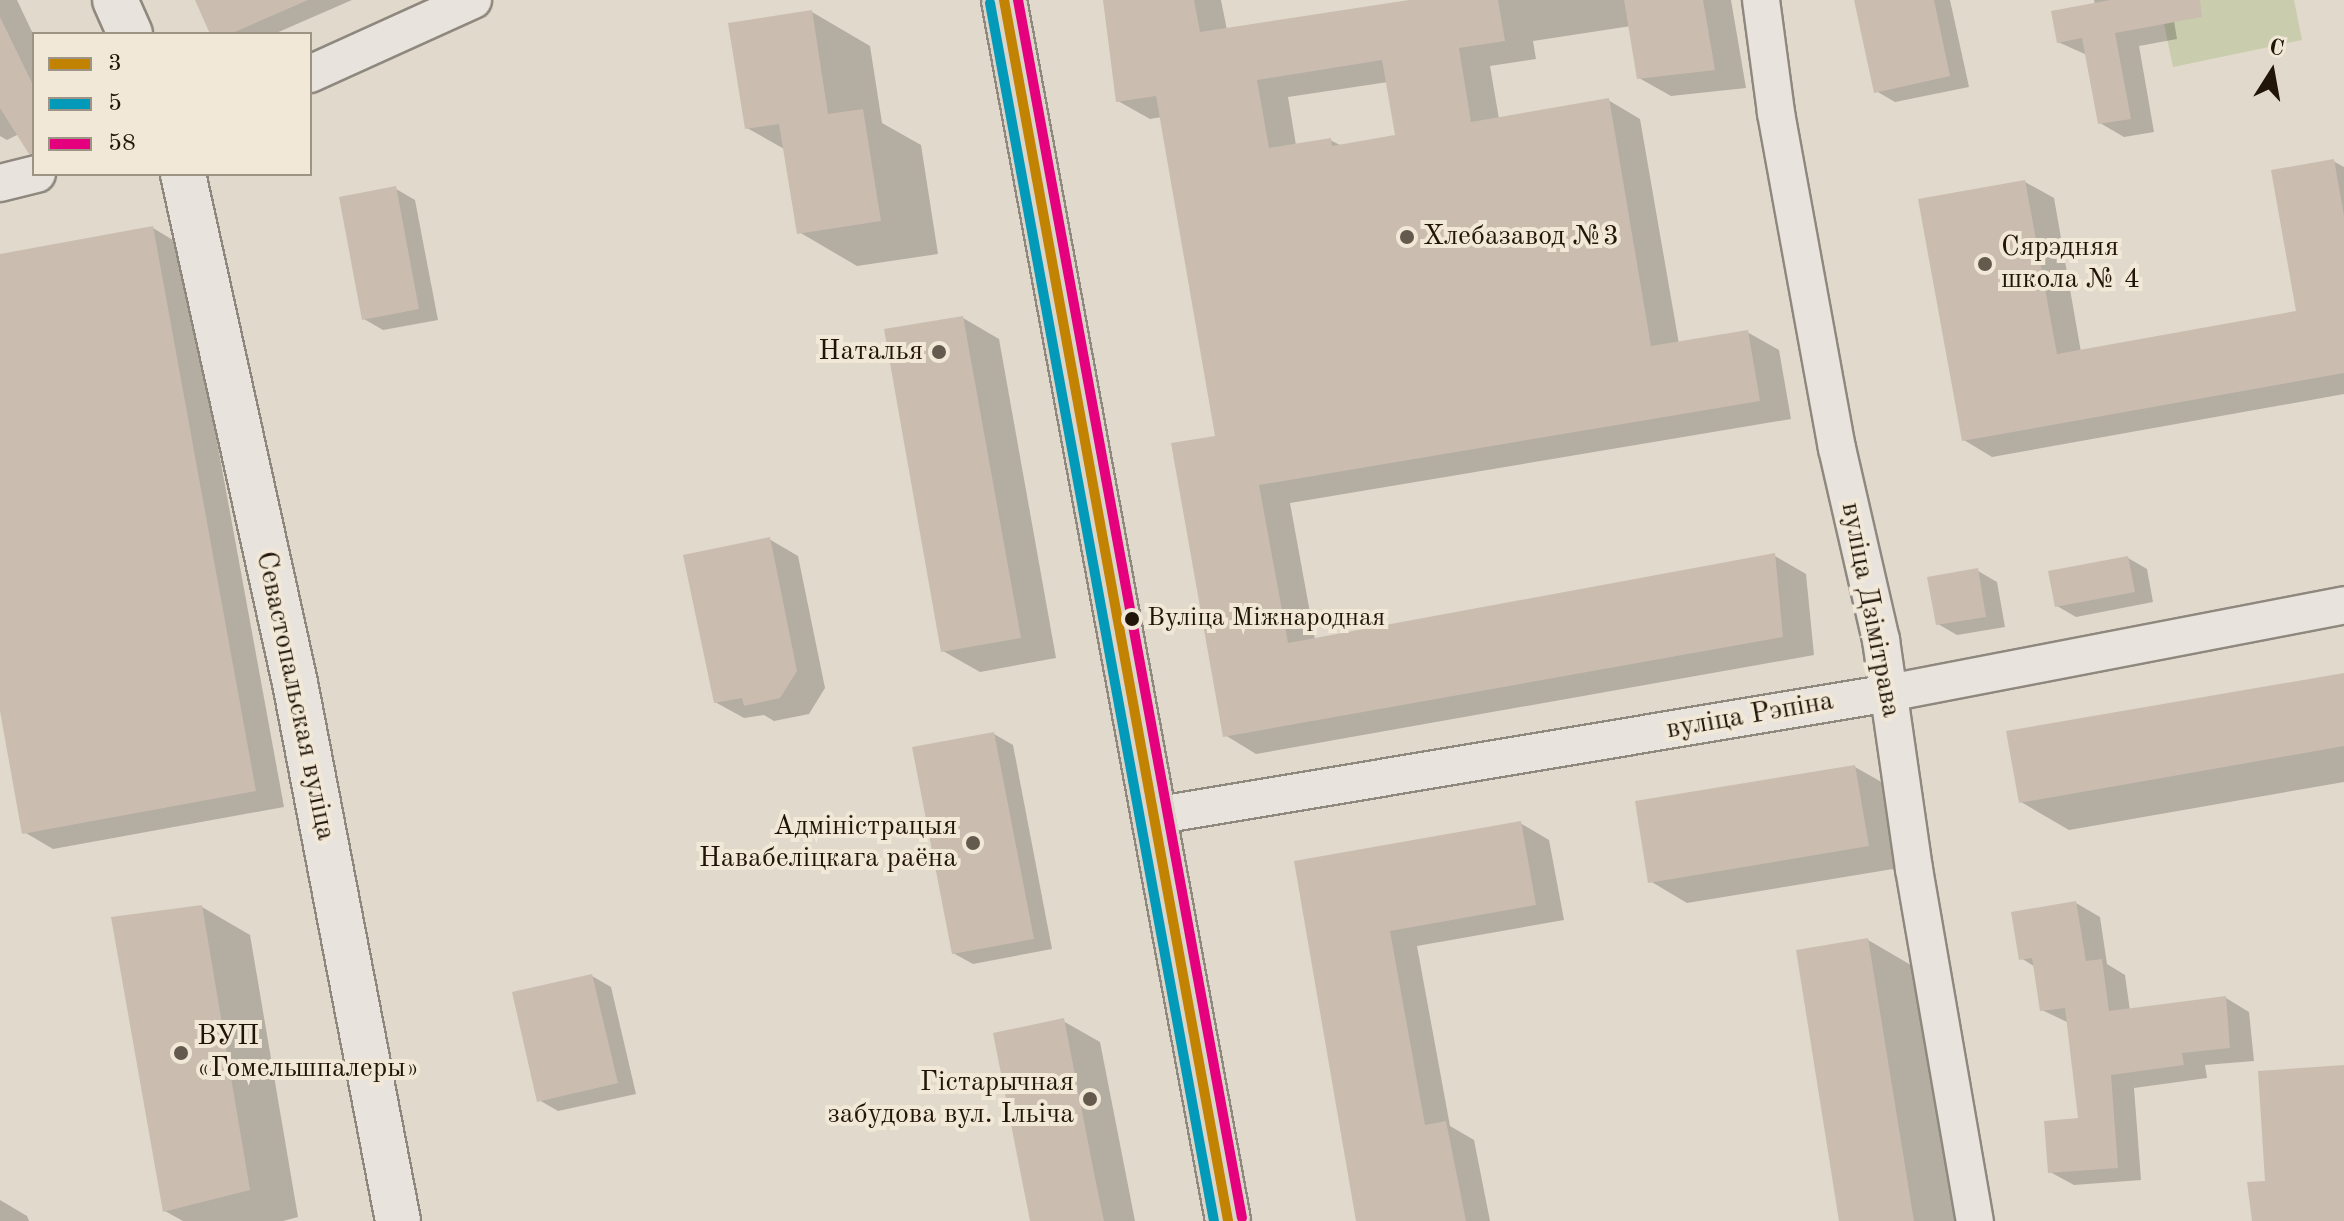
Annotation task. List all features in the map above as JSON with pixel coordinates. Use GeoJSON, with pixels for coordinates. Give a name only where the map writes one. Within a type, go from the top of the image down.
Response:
{"type":"FeatureCollection","features":[{"type":"Feature","properties":{"kind":"main road"},"geometry":{"type":"LineString","coordinates":[[1004,0],[1228,1221]]}},
{"type":"Feature","properties":{"kind":"street"},"geometry":{"type":"LineString","coordinates":[[115,0],[129,32]]}},
{"type":"Feature","properties":{"kind":"street"},"geometry":{"type":"LineString","coordinates":[[312,73],[473,0]]}},
{"type":"Feature","properties":{"kind":"street","name":"вуліца Дзімітрава"},"geometry":{"type":"LineString","coordinates":[[1761,0],[1776,113],[1837,448],[1881,640],[1914,869],[1975,1221]]}},
{"type":"Feature","properties":{"kind":"street"},"geometry":{"type":"LineString","coordinates":[[0,183],[32,175]]}},
{"type":"Feature","properties":{"kind":"street","name":"Севастопальская вуліца"},"geometry":{"type":"LineString","coordinates":[[183,176],[295,683],[398,1221]]}},
{"type":"Feature","properties":{"kind":"street","name":"вуліца Рэпіна"},"geometry":{"type":"LineString","coordinates":[[1154,816],[1889,693],[2344,605]]}},
{"type":"Feature","properties":{"kind":"green space"},"geometry":{"type":"Polygon","coordinates":[[[2159,0],[2294,0],[2302,40],[2173,67],[2159,0]]]}},
{"type":"Feature","properties":{"kind":"building"},"geometry":{"type":"Polygon","coordinates":[[[195,0],[308,0],[235,32],[209,32],[195,0]]]}},
{"type":"Feature","properties":{"kind":"building"},"geometry":{"type":"Polygon","coordinates":[[[1103,0],[1194,0],[1200,32],[1409,0],[1498,0],[1505,41],[1459,48],[1471,122],[1609,98],[1651,346],[1748,330],[1760,401],[1259,485],[1288,643],[1775,553],[1783,637],[1223,737],[1171,443],[1215,436],[1156,96],[1116,102],[1103,0]],[[1382,60],[1257,80],[1269,148],[1331,138],[1332,146],[1395,135],[1382,60]]]}},
{"type":"Feature","properties":{"kind":"building"},"geometry":{"type":"Polygon","coordinates":[[[1624,0],[1703,0],[1715,70],[1637,79],[1624,0]]]}},
{"type":"Feature","properties":{"kind":"building"},"geometry":{"type":"Polygon","coordinates":[[[1854,0],[1934,0],[1950,76],[1874,93],[1854,0]]]}},
{"type":"Feature","properties":{"kind":"building"},"geometry":{"type":"Polygon","coordinates":[[[2110,0],[2200,0],[2202,17],[2115,33],[2131,119],[2098,124],[2082,38],[2057,43],[2051,11],[2110,0]]]}},
{"type":"Feature","properties":{"kind":"building"},"geometry":{"type":"Polygon","coordinates":[[[812,10],[828,114],[863,109],[881,221],[797,234],[779,124],[745,129],[728,23],[812,10]]]}},
{"type":"Feature","properties":{"kind":"building"},"geometry":{"type":"Polygon","coordinates":[[[0,17],[32,83],[32,154],[29,154],[0,108],[0,17]]]}},
{"type":"Feature","properties":{"kind":"building","name":"Сярэдняя школа № 4"},"geometry":{"type":"Polygon","coordinates":[[[2334,159],[2344,216],[2344,373],[1962,441],[1918,199],[2025,180],[2057,354],[2296,311],[2271,170],[2334,159]]]}},
{"type":"Feature","properties":{"kind":"building"},"geometry":{"type":"Polygon","coordinates":[[[396,186],[419,309],[362,320],[339,197],[396,186]]]}},
{"type":"Feature","properties":{"kind":"building"},"geometry":{"type":"Polygon","coordinates":[[[153,226],[256,791],[22,834],[0,711],[0,254],[153,226]]]}},
{"type":"Feature","properties":{"kind":"building"},"geometry":{"type":"Polygon","coordinates":[[[963,316],[1021,638],[941,652],[884,329],[963,316]]]}},
{"type":"Feature","properties":{"kind":"building"},"geometry":{"type":"Polygon","coordinates":[[[770,537],[797,671],[780,698],[744,706],[742,698],[714,703],[683,555],[770,537]]]}},
{"type":"Feature","properties":{"kind":"building"},"geometry":{"type":"Polygon","coordinates":[[[2128,556],[2135,592],[2055,607],[2048,571],[2128,556]]]}},
{"type":"Feature","properties":{"kind":"building"},"geometry":{"type":"Polygon","coordinates":[[[1978,568],[1986,617],[1936,625],[1927,577],[1978,568]]]}},
{"type":"Feature","properties":{"kind":"building"},"geometry":{"type":"Polygon","coordinates":[[[2344,673],[2344,746],[2019,803],[2006,731],[2344,673]]]}},
{"type":"Feature","properties":{"kind":"building","name":"Адміністрацыя Навабеліцкага раёна"},"geometry":{"type":"Polygon","coordinates":[[[994,732],[1034,939],[952,954],[912,747],[994,732]]]}},
{"type":"Feature","properties":{"kind":"building"},"geometry":{"type":"Polygon","coordinates":[[[1855,765],[1869,846],[1648,883],[1635,801],[1855,765]]]}},
{"type":"Feature","properties":{"kind":"building"},"geometry":{"type":"Polygon","coordinates":[[[1521,821],[1536,905],[1390,931],[1425,1125],[1446,1121],[1466,1221],[1356,1221],[1294,861],[1521,821]]]}},
{"type":"Feature","properties":{"kind":"building"},"geometry":{"type":"Polygon","coordinates":[[[2076,901],[2086,961],[2102,959],[2109,1011],[2226,996],[2230,1048],[2182,1053],[2184,1065],[2111,1075],[2118,1168],[2048,1173],[2044,1121],[2078,1118],[2065,1008],[2040,1011],[2032,958],[2019,960],[2011,912],[2076,901]]]}},
{"type":"Feature","properties":{"kind":"building","name":"ВУП «Гомельшпалеры»"},"geometry":{"type":"Polygon","coordinates":[[[202,905],[250,1190],[163,1212],[111,917],[202,905]]]}},
{"type":"Feature","properties":{"kind":"building"},"geometry":{"type":"Polygon","coordinates":[[[1868,938],[1914,1221],[1839,1221],[1796,950],[1868,938]]]}},
{"type":"Feature","properties":{"kind":"building"},"geometry":{"type":"Polygon","coordinates":[[[592,974],[618,1083],[537,1102],[512,992],[592,974]]]}},
{"type":"Feature","properties":{"kind":"building"},"geometry":{"type":"Polygon","coordinates":[[[1064,1018],[1104,1221],[1030,1221],[993,1033],[1064,1018]]]}},
{"type":"Feature","properties":{"kind":"building"},"geometry":{"type":"Polygon","coordinates":[[[2344,1065],[2344,1221],[2252,1221],[2247,1182],[2265,1181],[2258,1071],[2344,1065]]]}},
{"type":"Feature","properties":{"kind":"transit line","name":"3"},"geometry":{"type":"LineString","coordinates":[[1004,0],[1228,1221]]}},
{"type":"Feature","properties":{"kind":"transit line","name":"58"},"geometry":{"type":"LineString","coordinates":[[1018,0],[1242,1218]]}},
{"type":"Feature","properties":{"kind":"transit line","name":"5"},"geometry":{"type":"LineString","coordinates":[[990,3],[1214,1221]]}},
{"type":"Feature","properties":{"kind":"place","name":"Хлебазавод №3"},"geometry":{"type":"Point","coordinates":[1407,237]}},
{"type":"Feature","properties":{"kind":"place","name":"Сярэдняя школа № 4"},"geometry":{"type":"Point","coordinates":[1985,264]}},
{"type":"Feature","properties":{"kind":"place","name":"Наталья"},"geometry":{"type":"Point","coordinates":[939,352]}},
{"type":"Feature","properties":{"kind":"place","name":"Вуліца Міжнародная"},"geometry":{"type":"Point","coordinates":[1132,619]}},
{"type":"Feature","properties":{"kind":"place","name":"Адміністрацыя Навабеліцкага раёна"},"geometry":{"type":"Point","coordinates":[973,843]}},
{"type":"Feature","properties":{"kind":"place","name":"ВУП «Гомельшпалеры»"},"geometry":{"type":"Point","coordinates":[181,1053]}},
{"type":"Feature","properties":{"kind":"place","name":"Гістарычная забудова вул. Ільіча"},"geometry":{"type":"Point","coordinates":[1090,1099]}}]}
